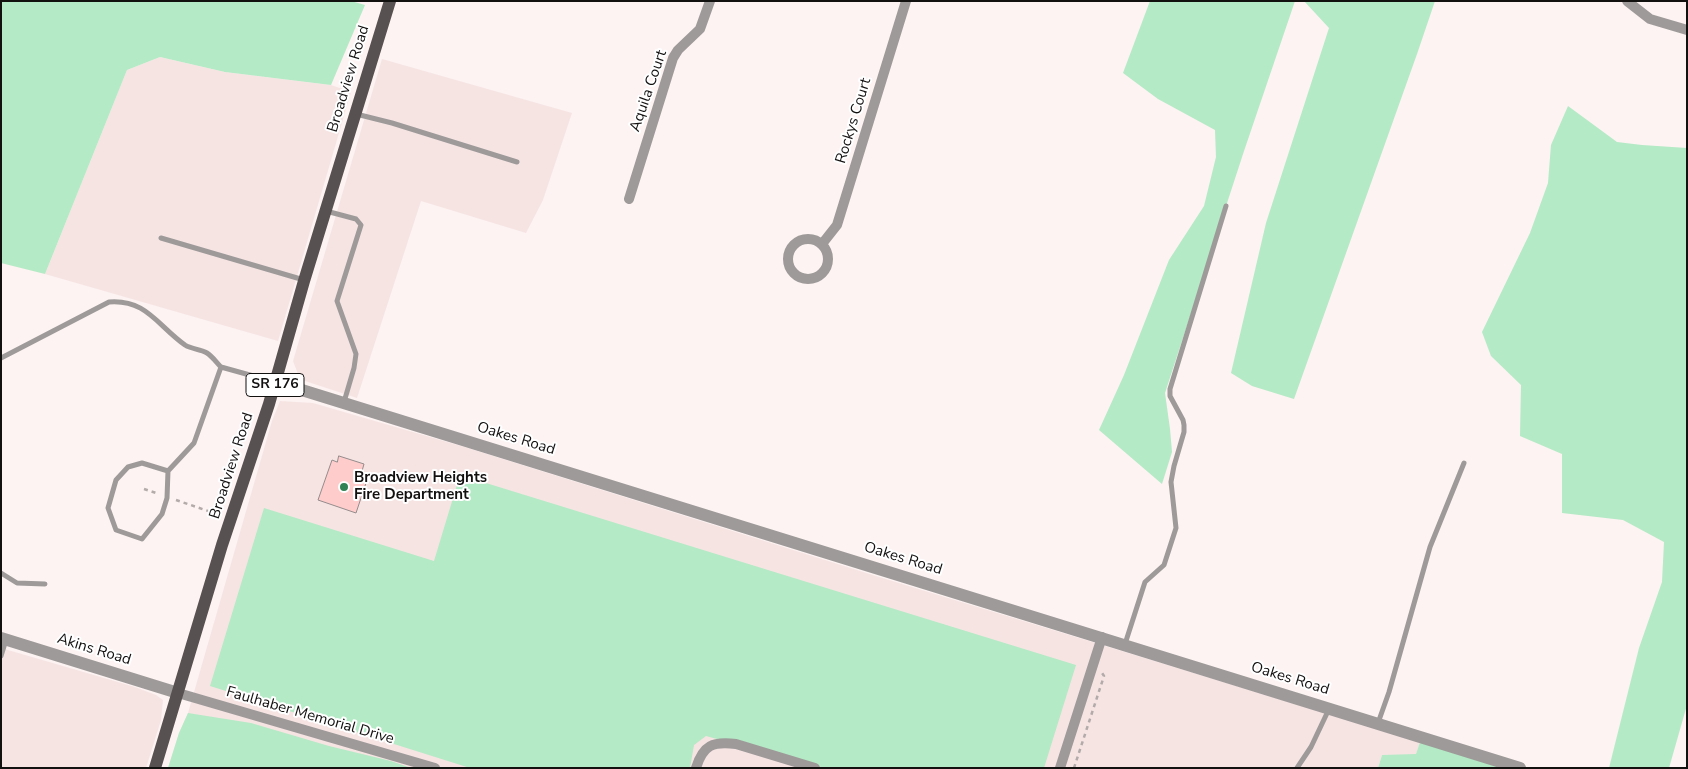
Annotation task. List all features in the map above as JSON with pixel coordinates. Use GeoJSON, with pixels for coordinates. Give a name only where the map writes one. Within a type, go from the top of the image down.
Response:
{"type":"FeatureCollection","features":[{"type":"Feature","properties":{"kind":"main road","name":"Broadview Road"},"geometry":{"type":"LineString","coordinates":[[154,768],[222,545],[276,382],[304,281],[390,1]]}},
{"type":"Feature","properties":{"kind":"street","name":"Aquila Court"},"geometry":{"type":"LineString","coordinates":[[629,199],[673,58],[678,50],[700,29],[710,1]]}},
{"type":"Feature","properties":{"kind":"street","name":"Rockys Court"},"geometry":{"type":"LineString","coordinates":[[822,244],[837,225],[906,1]]}},
{"type":"Feature","properties":{"kind":"street"},"geometry":{"type":"LineString","coordinates":[[1627,1],[1650,19],[1687,30]]}},
{"type":"Feature","properties":{"kind":"street","name":"Oakes Road"},"geometry":{"type":"LineString","coordinates":[[276,382],[1520,768]]}},
{"type":"Feature","properties":{"kind":"street","name":"Akins Road"},"geometry":{"type":"LineString","coordinates":[[4,638],[178,692]]}},
{"type":"Feature","properties":{"kind":"street"},"geometry":{"type":"LineString","coordinates":[[1060,768],[1102,638]]}},
{"type":"Feature","properties":{"kind":"street","name":"Faulhaber Memorial Drive"},"geometry":{"type":"LineString","coordinates":[[178,692],[434,768]]}},
{"type":"Feature","properties":{"kind":"street"},"geometry":{"type":"LineString","coordinates":[[696,768],[701,755],[706,749],[713,744],[723,742],[736,744],[815,768]]}},
{"type":"Feature","properties":{"kind":"lane"},"geometry":{"type":"LineString","coordinates":[[355,113],[517,162]]}},
{"type":"Feature","properties":{"kind":"lane"},"geometry":{"type":"LineString","coordinates":[[1125,644],[1145,582],[1164,565],[1176,528],[1171,482],[1184,432],[1184,425],[1170,396],[1170,389],[1226,206]]}},
{"type":"Feature","properties":{"kind":"lane"},"geometry":{"type":"LineString","coordinates":[[326,210],[356,219],[361,225],[337,301],[356,354],[344,403]]}},
{"type":"Feature","properties":{"kind":"lane"},"geometry":{"type":"LineString","coordinates":[[161,238],[304,281]]}},
{"type":"Feature","properties":{"kind":"lane"},"geometry":{"type":"LineString","coordinates":[[1,358],[109,302],[121,301],[131,303],[142,309],[186,346],[207,353],[221,367],[276,382]]}},
{"type":"Feature","properties":{"kind":"lane"},"geometry":{"type":"LineString","coordinates":[[168,471],[142,463],[128,467],[116,480],[108,508],[116,530],[142,539],[162,514],[167,497],[168,471],[194,443],[221,367]]}},
{"type":"Feature","properties":{"kind":"lane"},"geometry":{"type":"LineString","coordinates":[[1377,723],[1389,692],[1430,547],[1464,463]]}},
{"type":"Feature","properties":{"kind":"lane"},"geometry":{"type":"LineString","coordinates":[[1,574],[18,583],[45,584]]}},
{"type":"Feature","properties":{"kind":"lane"},"geometry":{"type":"LineString","coordinates":[[1,656],[4,638]]}},
{"type":"Feature","properties":{"kind":"lane"},"geometry":{"type":"LineString","coordinates":[[1297,768],[1311,747],[1330,708]]}},
{"type":"Feature","properties":{"kind":"path"},"geometry":{"type":"LineString","coordinates":[[144,489],[211,512]]}},
{"type":"Feature","properties":{"kind":"path"},"geometry":{"type":"LineString","coordinates":[[1074,768],[1104,676],[1102,673]]}},
{"type":"Feature","properties":{"kind":"shaded area"},"geometry":{"type":"Polygon","coordinates":[[[160,57],[225,72],[331,85],[351,92],[278,341],[45,274],[127,70],[160,57]]]}},
{"type":"Feature","properties":{"kind":"shaded area"},"geometry":{"type":"Polygon","coordinates":[[[382,59],[572,113],[543,200],[526,233],[421,201],[357,398],[302,380],[293,361],[382,59]]]}},
{"type":"Feature","properties":{"kind":"shaded area"},"geometry":{"type":"Polygon","coordinates":[[[280,401],[313,403],[468,448],[876,576],[1410,739],[1421,739],[1416,755],[1382,755],[1378,768],[168,768],[179,733],[188,713],[272,421],[280,401]]]}},
{"type":"Feature","properties":{"kind":"shaded area"},"geometry":{"type":"Polygon","coordinates":[[[1,648],[135,687],[156,695],[163,700],[161,720],[146,768],[1,768],[1,648]]]}},
{"type":"Feature","properties":{"kind":"green space"},"geometry":{"type":"Polygon","coordinates":[[[1,1],[351,1],[365,5],[331,85],[225,72],[160,57],[127,70],[45,274],[1,263],[1,1]]]}},
{"type":"Feature","properties":{"kind":"green space"},"geometry":{"type":"Polygon","coordinates":[[[1150,1],[1295,1],[1165,393],[1172,452],[1162,484],[1099,430],[1124,375],[1169,260],[1204,206],[1216,157],[1215,130],[1158,99],[1123,73],[1150,1]]]}},
{"type":"Feature","properties":{"kind":"green space"},"geometry":{"type":"Polygon","coordinates":[[[1304,1],[1435,1],[1294,399],[1252,386],[1231,373],[1266,223],[1329,28],[1304,1]]]}},
{"type":"Feature","properties":{"kind":"green space"},"geometry":{"type":"Polygon","coordinates":[[[1568,106],[1617,142],[1687,148],[1687,705],[1669,768],[1609,768],[1639,648],[1662,582],[1664,542],[1623,520],[1562,513],[1562,454],[1520,436],[1521,385],[1491,356],[1482,332],[1530,233],[1548,183],[1551,145],[1568,106]]]}},
{"type":"Feature","properties":{"kind":"green space"},"geometry":{"type":"Polygon","coordinates":[[[460,475],[1076,665],[1044,768],[822,768],[706,736],[694,745],[690,768],[470,768],[210,686],[264,508],[434,561],[460,475]]]}},
{"type":"Feature","properties":{"kind":"green space"},"geometry":{"type":"Polygon","coordinates":[[[188,713],[251,723],[411,768],[168,768],[179,733],[188,713]]]}},
{"type":"Feature","properties":{"kind":"green space"},"geometry":{"type":"Polygon","coordinates":[[[1421,739],[1512,768],[1378,768],[1382,755],[1416,754],[1421,739]]]}},
{"type":"Feature","properties":{"kind":"building","name":"Broadview Heights Fire Department"},"geometry":{"type":"Polygon","coordinates":[[[339,456],[364,464],[362,471],[369,474],[356,513],[318,500],[332,460],[337,462],[339,456]]]}},
{"type":"Feature","properties":{"kind":"place","name":"Broadview Heights Fire Department"},"geometry":{"type":"Point","coordinates":[344,487]}}]}
